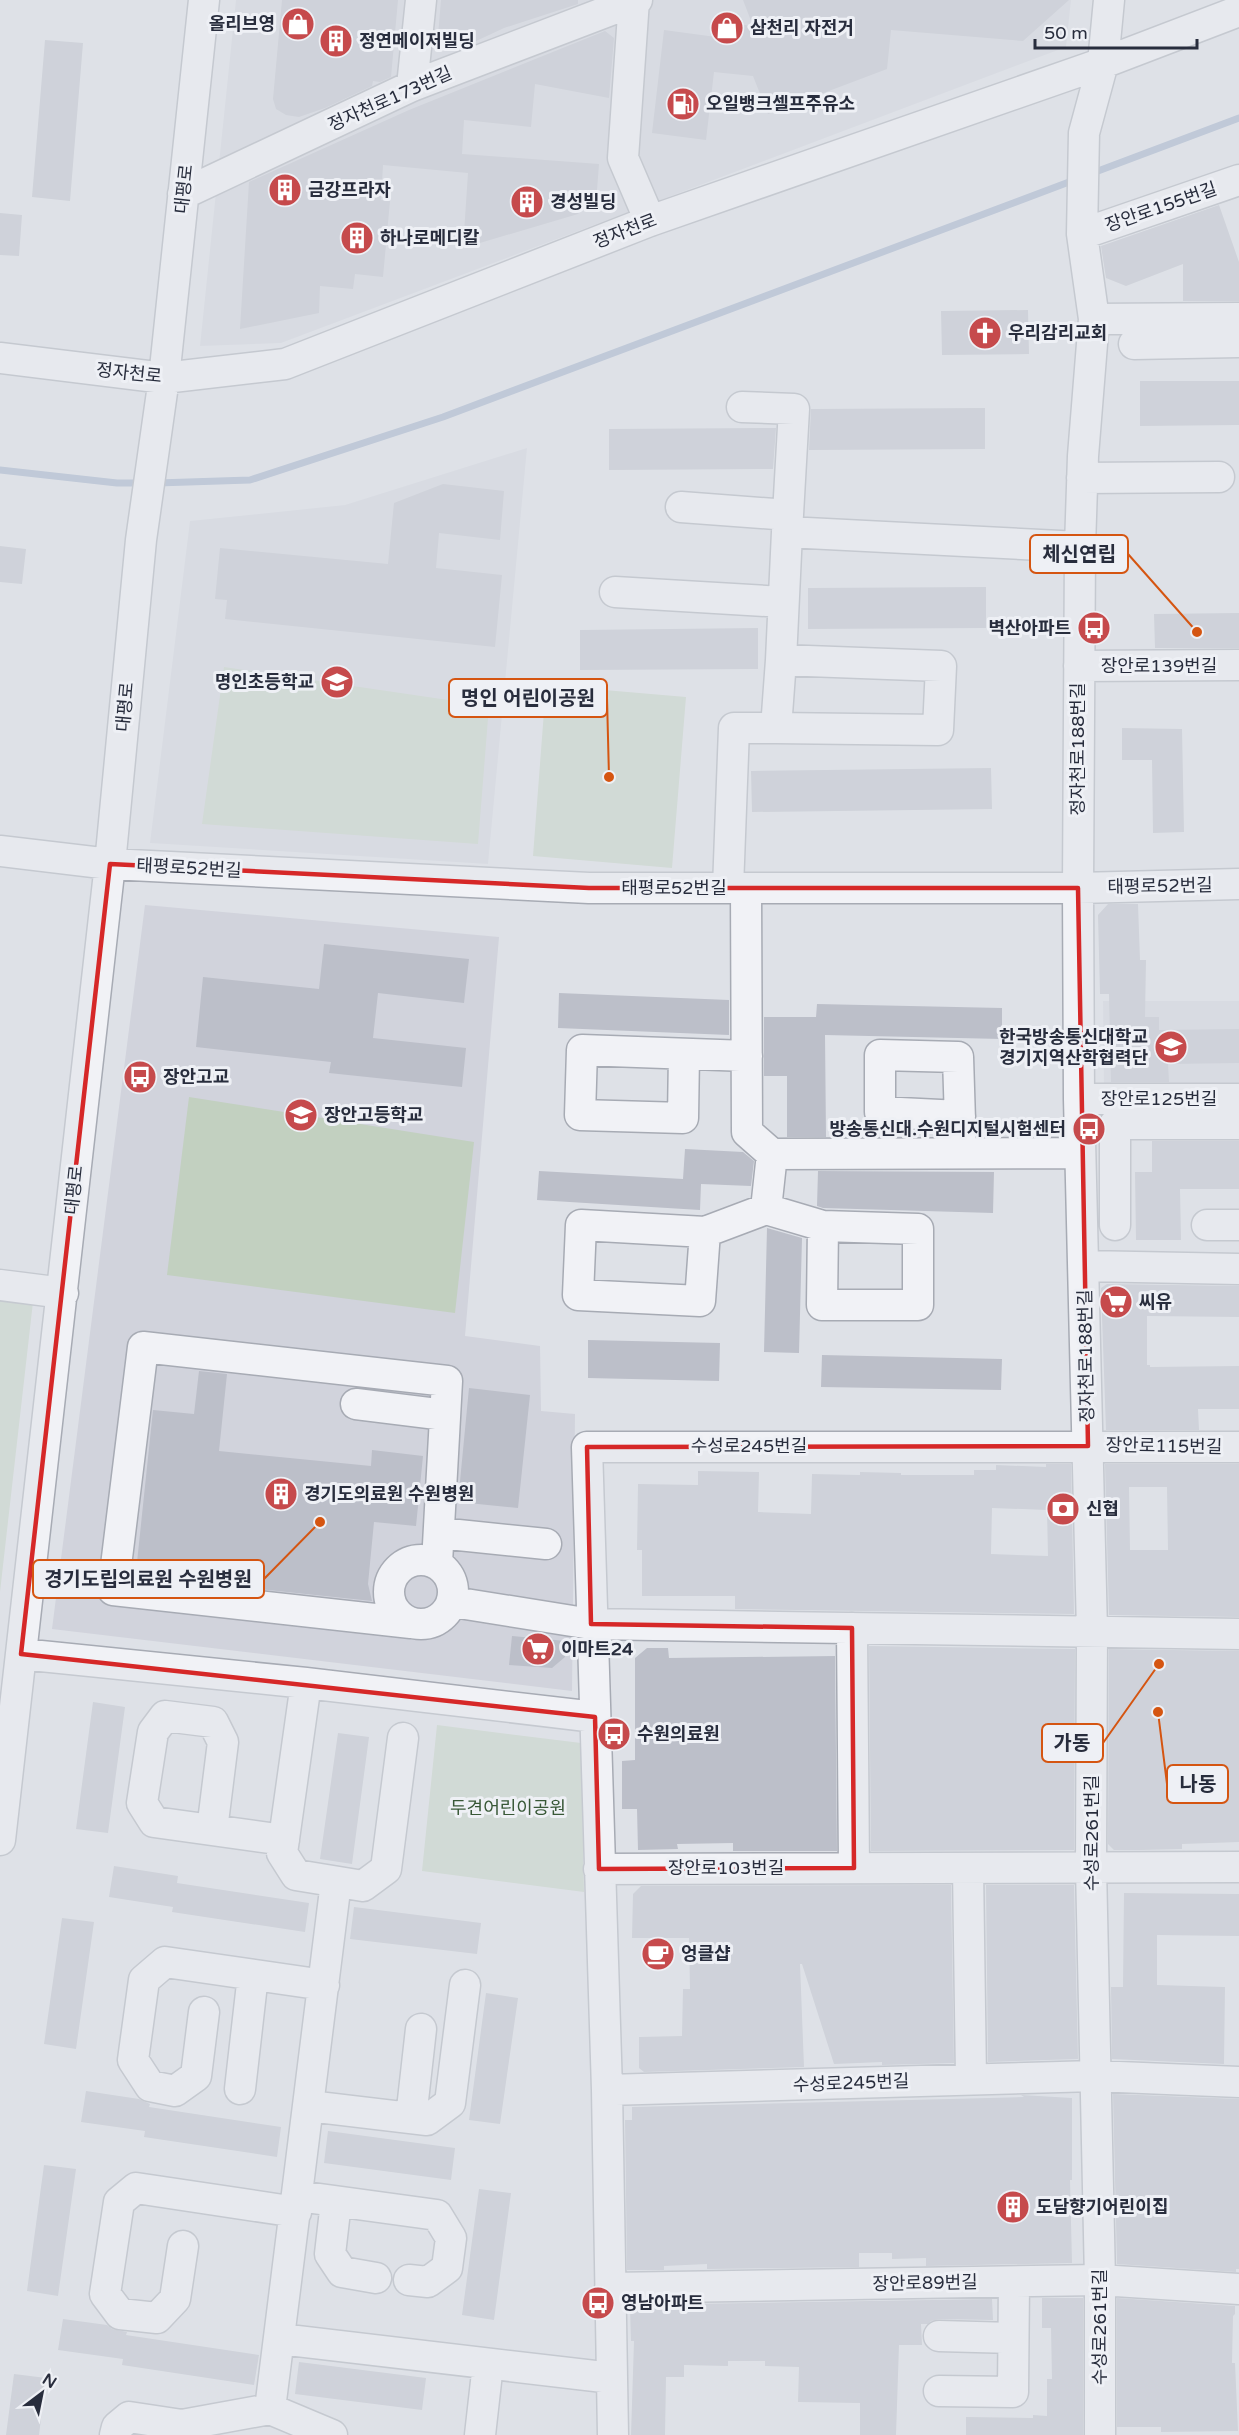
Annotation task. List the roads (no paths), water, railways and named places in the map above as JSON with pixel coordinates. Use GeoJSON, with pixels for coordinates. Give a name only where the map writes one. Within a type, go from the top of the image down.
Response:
{"type":"FeatureCollection","features":[{"type":"Feature","properties":{"kind":"street","name":"대평로"},"geometry":{"type":"LineString","coordinates":[[0,1840],[15,1635],[63,1293],[110,864],[141,540],[164,378],[204,0]]}},
{"type":"Feature","properties":{"kind":"street"},"geometry":{"type":"LineString","coordinates":[[412,86],[421,0]]}},
{"type":"Feature","properties":{"kind":"street","name":"정자천로173번길"},"geometry":{"type":"LineString","coordinates":[[183,194],[412,86],[635,0],[623,158],[650,221]]}},
{"type":"Feature","properties":{"kind":"street"},"geometry":{"type":"LineString","coordinates":[[1103,63],[1108,0]]}},
{"type":"Feature","properties":{"kind":"street","name":"정자천로"},"geometry":{"type":"LineString","coordinates":[[0,358],[164,378],[285,364],[650,221],[1103,63],[1239,11]]}},
{"type":"Feature","properties":{"kind":"street","name":"정자천로188번길"},"geometry":{"type":"LineString","coordinates":[[1089,1446],[1080,1153],[1078,888],[1080,547],[1094,320],[1082,234],[1084,133],[1103,63]]}},
{"type":"Feature","properties":{"kind":"street","name":"장안로155번길"},"geometry":{"type":"LineString","coordinates":[[1082,234],[1239,180]]}},
{"type":"Feature","properties":{"kind":"street"},"geometry":{"type":"LineString","coordinates":[[1094,320],[1239,318]]}},
{"type":"Feature","properties":{"kind":"street"},"geometry":{"type":"LineString","coordinates":[[1134,344],[1239,342]]}},
{"type":"Feature","properties":{"kind":"street"},"geometry":{"type":"LineString","coordinates":[[742,407],[794,409],[776,728]]}},
{"type":"Feature","properties":{"kind":"street"},"geometry":{"type":"LineString","coordinates":[[1083,478],[1219,477]]}},
{"type":"Feature","properties":{"kind":"street"},"geometry":{"type":"LineString","coordinates":[[681,507],[787,524],[1080,547]]}},
{"type":"Feature","properties":{"kind":"street"},"geometry":{"type":"LineString","coordinates":[[615,592],[783,602]]}},
{"type":"Feature","properties":{"kind":"street"},"geometry":{"type":"LineString","coordinates":[[781,660],[940,666],[938,730],[734,728],[737,888],[747,1056],[747,1132],[772,1154],[1080,1153]]}},
{"type":"Feature","properties":{"kind":"street","name":"장안로139번길"},"geometry":{"type":"LineString","coordinates":[[1079,666],[1239,665]]}},
{"type":"Feature","properties":{"kind":"street","name":"태평로52번길"},"geometry":{"type":"LineString","coordinates":[[0,851],[110,864],[512,886],[1078,888],[1239,884]]}},
{"type":"Feature","properties":{"kind":"street"},"geometry":{"type":"LineString","coordinates":[[684,1054],[747,1056]]}},
{"type":"Feature","properties":{"kind":"street","name":"장안로125번길"},"geometry":{"type":"LineString","coordinates":[[1079,1100],[1239,1099]]}},
{"type":"Feature","properties":{"kind":"street"},"geometry":{"type":"LineString","coordinates":[[960,1116],[961,1153]]}},
{"type":"Feature","properties":{"kind":"street"},"geometry":{"type":"LineString","coordinates":[[1115,1225],[1114,1124],[1239,1124]]}},
{"type":"Feature","properties":{"kind":"street"},"geometry":{"type":"LineString","coordinates":[[766,1209],[772,1154]]}},
{"type":"Feature","properties":{"kind":"street"},"geometry":{"type":"LineString","coordinates":[[705,1232],[700,1301],[578,1295],[581,1225],[705,1232],[766,1209],[823,1226]]}},
{"type":"Feature","properties":{"kind":"street"},"geometry":{"type":"LineString","coordinates":[[1207,1225],[1239,1225]]}},
{"type":"Feature","properties":{"kind":"street","name":"정자천로188번길"},"geometry":{"type":"LineString","coordinates":[[1084,1266],[1239,1269]]}},
{"type":"Feature","properties":{"kind":"street"},"geometry":{"type":"LineString","coordinates":[[0,1285],[63,1293]]}},
{"type":"Feature","properties":{"kind":"street"},"geometry":{"type":"LineString","coordinates":[[411,1623],[402,1618],[390,1602],[390,1581],[404,1564],[415,1560],[437,1563],[446,1570],[452,1580],[453,1602],[448,1611],[431,1623],[411,1623],[113,1590],[142,1347],[447,1381],[437,1563]]}},
{"type":"Feature","properties":{"kind":"street"},"geometry":{"type":"LineString","coordinates":[[356,1404],[445,1415]]}},
{"type":"Feature","properties":{"kind":"street","name":"장안로115번길"},"geometry":{"type":"LineString","coordinates":[[1089,1446],[1239,1447]]}},
{"type":"Feature","properties":{"kind":"street","name":"수성로245번길"},"geometry":{"type":"LineString","coordinates":[[613,2435],[607,2090],[587,1447],[1089,1446]]}},
{"type":"Feature","properties":{"kind":"street","name":"수성로261번길"},"geometry":{"type":"LineString","coordinates":[[1089,1446],[1092,1631],[1091,1867],[1100,2280],[1100,2435]]}},
{"type":"Feature","properties":{"kind":"street"},"geometry":{"type":"LineString","coordinates":[[439,1533],[546,1544]]}},
{"type":"Feature","properties":{"kind":"street"},"geometry":{"type":"LineString","coordinates":[[453,1602],[591,1624],[1239,1634]]}},
{"type":"Feature","properties":{"kind":"street"},"geometry":{"type":"LineString","coordinates":[[852,1628],[854,1868]]}},
{"type":"Feature","properties":{"kind":"street"},"geometry":{"type":"LineString","coordinates":[[15,1635],[306,1683],[595,1717]]}},
{"type":"Feature","properties":{"kind":"street"},"geometry":{"type":"LineString","coordinates":[[306,1683],[282,1853],[296,1875],[363,1886],[386,1869],[403,1738]]}},
{"type":"Feature","properties":{"kind":"street"},"geometry":{"type":"LineString","coordinates":[[213,1830],[284,1840]]}},
{"type":"Feature","properties":{"kind":"street","name":"장안로103번길"},"geometry":{"type":"LineString","coordinates":[[599,1869],[1239,1867]]}},
{"type":"Feature","properties":{"kind":"street"},"geometry":{"type":"LineString","coordinates":[[968,1868],[971,2079]]}},
{"type":"Feature","properties":{"kind":"street"},"geometry":{"type":"LineString","coordinates":[[270,2409],[336,1882]]}},
{"type":"Feature","properties":{"kind":"street"},"geometry":{"type":"LineString","coordinates":[[204,2012],[196,2076],[175,2091],[150,2086],[133,2060],[144,1980],[165,1962],[324,1984]]}},
{"type":"Feature","properties":{"kind":"street"},"geometry":{"type":"LineString","coordinates":[[240,2089],[253,1975]]}},
{"type":"Feature","properties":{"kind":"street"},"geometry":{"type":"LineString","coordinates":[[309,2106],[427,2120],[450,2103],[465,1985]]}},
{"type":"Feature","properties":{"kind":"street"},"geometry":{"type":"LineString","coordinates":[[411,2118],[421,2029]]}},
{"type":"Feature","properties":{"kind":"street"},"geometry":{"type":"LineString","coordinates":[[1095,2076],[1239,2082]]}},
{"type":"Feature","properties":{"kind":"street","name":"수성로245번길"},"geometry":{"type":"LineString","coordinates":[[607,2090],[1095,2076]]}},
{"type":"Feature","properties":{"kind":"street"},"geometry":{"type":"LineString","coordinates":[[183,2246],[175,2299],[157,2318],[120,2314],[105,2294],[119,2202],[136,2188],[297,2204],[336,2202],[437,2215],[451,2238],[447,2268],[428,2282],[409,2280]]}},
{"type":"Feature","properties":{"kind":"street"},"geometry":{"type":"LineString","coordinates":[[336,2202],[330,2254],[342,2272],[376,2278]]}},
{"type":"Feature","properties":{"kind":"street","name":"장안로89번길"},"geometry":{"type":"LineString","coordinates":[[610,2288],[1100,2280],[1239,2289]]}},
{"type":"Feature","properties":{"kind":"street"},"geometry":{"type":"LineString","coordinates":[[939,2391],[1013,2392],[1014,2282]]}},
{"type":"Feature","properties":{"kind":"street"},"geometry":{"type":"LineString","coordinates":[[939,2336],[1013,2338]]}},
{"type":"Feature","properties":{"kind":"street"},"geometry":{"type":"LineString","coordinates":[[280,2339],[612,2378]]}},
{"type":"Feature","properties":{"kind":"street"},"geometry":{"type":"LineString","coordinates":[[480,2435],[488,2364]]}},
{"type":"Feature","properties":{"kind":"street"},"geometry":{"type":"LineString","coordinates":[[115,2435],[117,2427],[129,2417],[182,2425],[270,2409],[332,2435]]}},
{"type":"Feature","properties":{"kind":"waterway"},"geometry":{"type":"LineString","coordinates":[[1090,174],[1239,118]]}},
{"type":"Feature","properties":{"kind":"waterway"},"geometry":{"type":"LineString","coordinates":[[157,483],[250,480],[443,417],[1077,179]]}},
{"type":"Feature","properties":{"kind":"waterway"},"geometry":{"type":"LineString","coordinates":[[0,470],[117,483],[143,483]]}},
{"type":"Feature","properties":{"kind":"place","name":"올리브영"},"geometry":{"type":"Point","coordinates":[298,24]}},
{"type":"Feature","properties":{"kind":"place","name":"삼천리 자전거"},"geometry":{"type":"Point","coordinates":[727,28]}},
{"type":"Feature","properties":{"kind":"place","name":"정연메이저빌딩"},"geometry":{"type":"Point","coordinates":[336,41]}},
{"type":"Feature","properties":{"kind":"place","name":"오일뱅크셀프주유소"},"geometry":{"type":"Point","coordinates":[683,104]}},
{"type":"Feature","properties":{"kind":"place","name":"금강프라자"},"geometry":{"type":"Point","coordinates":[285,190]}},
{"type":"Feature","properties":{"kind":"place","name":"경성빌딩"},"geometry":{"type":"Point","coordinates":[527,202]}},
{"type":"Feature","properties":{"kind":"place","name":"하나로메디칼"},"geometry":{"type":"Point","coordinates":[357,238]}},
{"type":"Feature","properties":{"kind":"place","name":"우리감리교회"},"geometry":{"type":"Point","coordinates":[985,333]}},
{"type":"Feature","properties":{"kind":"place","name":"벽산아파트"},"geometry":{"type":"Point","coordinates":[1094,628]}},
{"type":"Feature","properties":{"kind":"place","name":"체신연립"},"geometry":{"type":"Point","coordinates":[1197,632]}},
{"type":"Feature","properties":{"kind":"place","name":"명인초등학교"},"geometry":{"type":"Point","coordinates":[337,682]}},
{"type":"Feature","properties":{"kind":"place","name":"명인 어린이공원"},"geometry":{"type":"Point","coordinates":[609,777]}},
{"type":"Feature","properties":{"kind":"place","name":"한국방송통신대학교 경기지역산학협력단"},"geometry":{"type":"Point","coordinates":[1171,1047]}},
{"type":"Feature","properties":{"kind":"place","name":"장안고교"},"geometry":{"type":"Point","coordinates":[140,1077]}},
{"type":"Feature","properties":{"kind":"place","name":"장안고등학교"},"geometry":{"type":"Point","coordinates":[301,1115]}},
{"type":"Feature","properties":{"kind":"place","name":"방송통신대.수원디지털시험센터"},"geometry":{"type":"Point","coordinates":[1089,1129]}},
{"type":"Feature","properties":{"kind":"place","name":"씨유"},"geometry":{"type":"Point","coordinates":[1116,1302]}},
{"type":"Feature","properties":{"kind":"place","name":"경기도의료원 수원병원"},"geometry":{"type":"Point","coordinates":[281,1494]}},
{"type":"Feature","properties":{"kind":"place","name":"신협"},"geometry":{"type":"Point","coordinates":[1063,1509]}},
{"type":"Feature","properties":{"kind":"place","name":"경기도립의료원 수원병원"},"geometry":{"type":"Point","coordinates":[320,1522]}},
{"type":"Feature","properties":{"kind":"place","name":"이마트24"},"geometry":{"type":"Point","coordinates":[538,1649]}},
{"type":"Feature","properties":{"kind":"place","name":"가동"},"geometry":{"type":"Point","coordinates":[1159,1664]}},
{"type":"Feature","properties":{"kind":"place","name":"나동"},"geometry":{"type":"Point","coordinates":[1158,1712]}},
{"type":"Feature","properties":{"kind":"place","name":"수원의료원"},"geometry":{"type":"Point","coordinates":[614,1734]}},
{"type":"Feature","properties":{"kind":"place","name":"엉클샵"},"geometry":{"type":"Point","coordinates":[658,1954]}},
{"type":"Feature","properties":{"kind":"place","name":"도담향기어린이집"},"geometry":{"type":"Point","coordinates":[1013,2207]}},
{"type":"Feature","properties":{"kind":"place","name":"영남아파트"},"geometry":{"type":"Point","coordinates":[598,2303]}},
{"type":"Feature","properties":{"kind":"park label","name":"두견어린이공원"},"geometry":{"type":"Point","coordinates":[508,1808]}}]}
